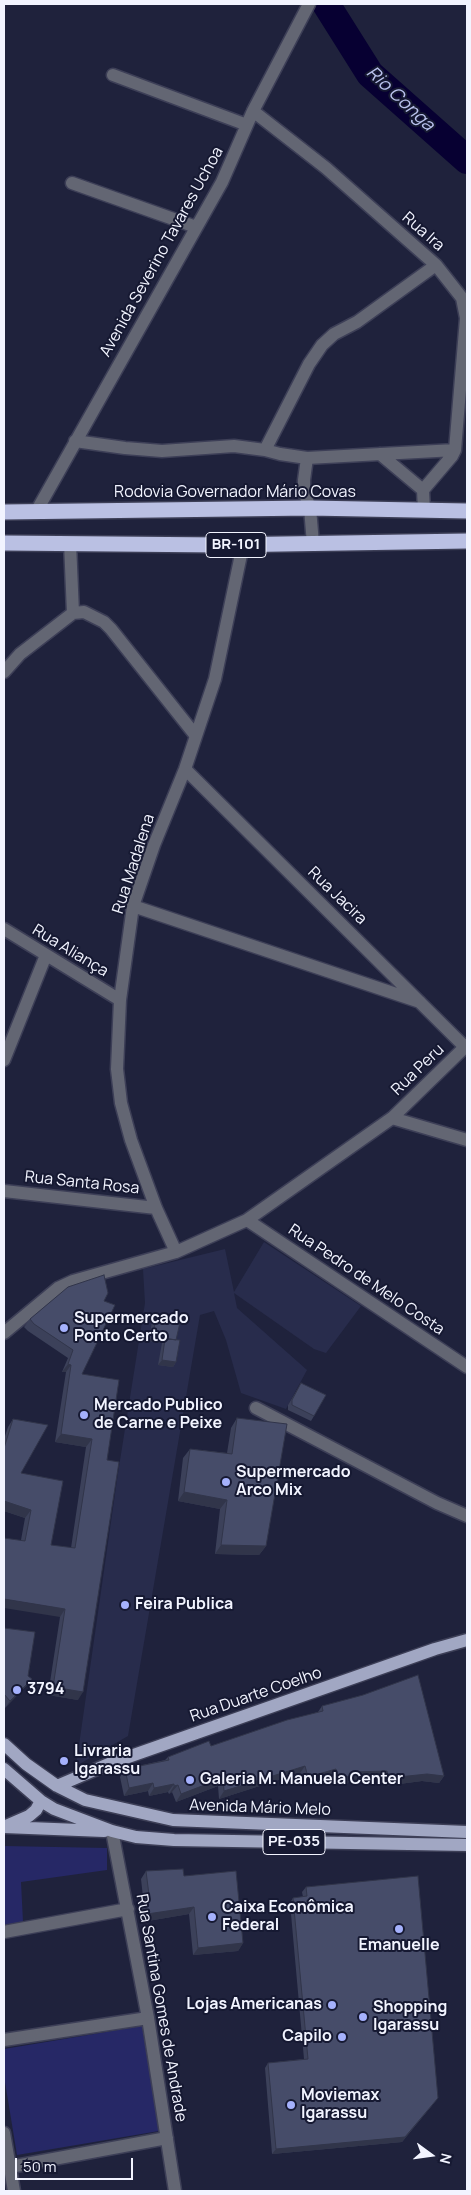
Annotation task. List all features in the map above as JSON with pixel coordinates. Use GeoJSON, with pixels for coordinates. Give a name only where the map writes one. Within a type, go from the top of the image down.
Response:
{"type":"FeatureCollection","features":[{"type":"Feature","properties":{"kind":"highway","name":"Rodovia Governador Mário Covas"},"geometry":{"type":"LineString","coordinates":[[4,512],[310,508],[467,511]]}},
{"type":"Feature","properties":{"kind":"highway","name":"BR-101"},"geometry":{"type":"LineString","coordinates":[[4,543],[243,545],[467,541]]}},
{"type":"Feature","properties":{"kind":"main road","name":"Rua Duarte Coelho"},"geometry":{"type":"LineString","coordinates":[[57,1786],[120,1759],[435,1649],[467,1640]]}},
{"type":"Feature","properties":{"kind":"main road","name":"PE-035"},"geometry":{"type":"LineString","coordinates":[[4,1744],[26,1764],[57,1786]]}},
{"type":"Feature","properties":{"kind":"main road","name":"PE-035"},"geometry":{"type":"LineString","coordinates":[[4,1770],[41,1801]]}},
{"type":"Feature","properties":{"kind":"main road","name":"Avenida Mário Melo"},"geometry":{"type":"LineString","coordinates":[[57,1786],[85,1800],[173,1820],[467,1832]]}},
{"type":"Feature","properties":{"kind":"main road","name":"Avenida Mário Melo"},"geometry":{"type":"LineString","coordinates":[[41,1801],[69,1816],[136,1837],[174,1840],[467,1845]]}},
{"type":"Feature","properties":{"kind":"main road"},"geometry":{"type":"LineString","coordinates":[[4,1827],[29,1816],[36,1810],[41,1801]]}},
{"type":"Feature","properties":{"kind":"main road"},"geometry":{"type":"LineString","coordinates":[[4,1827],[112,1831]]}},
{"type":"Feature","properties":{"kind":"street","name":"Avenida Severino Tavares Uchoa"},"geometry":{"type":"LineString","coordinates":[[36,512],[222,182],[253,111],[301,16],[309,4]]}},
{"type":"Feature","properties":{"kind":"street"},"geometry":{"type":"LineString","coordinates":[[113,74],[247,125]]}},
{"type":"Feature","properties":{"kind":"street","name":"Rua Ira"},"geometry":{"type":"LineString","coordinates":[[253,111],[326,168],[436,265],[462,298],[466,318],[456,450]]}},
{"type":"Feature","properties":{"kind":"street"},"geometry":{"type":"LineString","coordinates":[[72,183],[196,227]]}},
{"type":"Feature","properties":{"kind":"street"},"geometry":{"type":"LineString","coordinates":[[265,450],[309,364],[322,345],[334,334],[356,322],[436,265]]}},
{"type":"Feature","properties":{"kind":"street"},"geometry":{"type":"LineString","coordinates":[[75,441],[162,451],[234,446],[307,458],[456,450]]}},
{"type":"Feature","properties":{"kind":"street"},"geometry":{"type":"LineString","coordinates":[[424,511],[423,490],[456,450]]}},
{"type":"Feature","properties":{"kind":"street"},"geometry":{"type":"LineString","coordinates":[[380,454],[423,490]]}},
{"type":"Feature","properties":{"kind":"street"},"geometry":{"type":"LineString","coordinates":[[307,458],[304,492],[310,508],[313,544]]}},
{"type":"Feature","properties":{"kind":"street"},"geometry":{"type":"LineString","coordinates":[[70,543],[72,613]]}},
{"type":"Feature","properties":{"kind":"street","name":"Rua Madalena"},"geometry":{"type":"LineString","coordinates":[[176,1252],[156,1208],[131,1140],[121,1103],[117,1069],[120,1000],[133,906],[154,845],[185,769],[215,679],[243,545]]}},
{"type":"Feature","properties":{"kind":"street"},"geometry":{"type":"LineString","coordinates":[[4,672],[20,654],[72,613],[84,612],[104,622],[111,629],[196,736]]}},
{"type":"Feature","properties":{"kind":"street","name":"Rua Jacira"},"geometry":{"type":"LineString","coordinates":[[185,769],[466,1046]]}},
{"type":"Feature","properties":{"kind":"street"},"geometry":{"type":"LineString","coordinates":[[133,906],[422,1003]]}},
{"type":"Feature","properties":{"kind":"street","name":"Rua Aliança"},"geometry":{"type":"LineString","coordinates":[[4,929],[120,1000]]}},
{"type":"Feature","properties":{"kind":"street"},"geometry":{"type":"LineString","coordinates":[[4,1060],[46,955]]}},
{"type":"Feature","properties":{"kind":"street","name":"Rua Peru"},"geometry":{"type":"LineString","coordinates":[[4,1333],[58,1288],[73,1280],[176,1252],[247,1220],[392,1118],[466,1046]]}},
{"type":"Feature","properties":{"kind":"street"},"geometry":{"type":"LineString","coordinates":[[392,1118],[467,1140]]}},
{"type":"Feature","properties":{"kind":"street","name":"Rua Santa Rosa"},"geometry":{"type":"LineString","coordinates":[[4,1191],[156,1208]]}},
{"type":"Feature","properties":{"kind":"street","name":"Rua Pedro de Melo Costa"},"geometry":{"type":"LineString","coordinates":[[247,1220],[467,1367]]}},
{"type":"Feature","properties":{"kind":"street"},"geometry":{"type":"LineString","coordinates":[[256,1408],[437,1503],[467,1516]]}},
{"type":"Feature","properties":{"kind":"street","name":"Rua Santina Gomes de Andrade"},"geometry":{"type":"LineString","coordinates":[[112,1831],[148,2018],[175,2191]]}},
{"type":"Feature","properties":{"kind":"street"},"geometry":{"type":"LineString","coordinates":[[4,1932],[128,1909]]}},
{"type":"Feature","properties":{"kind":"street"},"geometry":{"type":"LineString","coordinates":[[4,2040],[148,2018]]}},
{"type":"Feature","properties":{"kind":"street"},"geometry":{"type":"LineString","coordinates":[[4,2133],[14,2191]]}},
{"type":"Feature","properties":{"kind":"street"},"geometry":{"type":"LineString","coordinates":[[10,2167],[167,2138]]}},
{"type":"Feature","properties":{"kind":"shaded area","name":"Feira Publica"},"geometry":{"type":"Polygon","coordinates":[[[264,1242],[361,1306],[326,1353],[314,1349],[234,1293],[237,1308],[307,1370],[286,1409],[241,1393],[226,1340],[214,1311],[200,1315],[128,1736],[76,1766],[118,1473],[145,1303],[143,1269],[225,1249],[234,1292],[264,1242]]]}},
{"type":"Feature","properties":{"kind":"shaded area"},"geometry":{"type":"Polygon","coordinates":[[[4,1846],[107,1848],[107,1870],[21,1882],[23,1922],[4,1926],[4,1846]]]}},
{"type":"Feature","properties":{"kind":"shaded area"},"geometry":{"type":"Polygon","coordinates":[[[142,2026],[159,2131],[17,2155],[4,2076],[4,2049],[142,2026]]]}},
{"type":"Feature","properties":{"kind":"building"},"geometry":{"type":"Polygon","coordinates":[[[104,1275],[108,1293],[104,1301],[115,1305],[82,1374],[119,1380],[107,1460],[119,1462],[83,1692],[53,1687],[65,1609],[4,1599],[4,1538],[25,1541],[31,1510],[4,1501],[4,1448],[13,1419],[48,1425],[21,1473],[63,1481],[51,1545],[75,1548],[92,1439],[61,1434],[71,1365],[68,1364],[73,1350],[34,1324],[30,1319],[68,1287],[104,1275]]]}},
{"type":"Feature","properties":{"kind":"building"},"geometry":{"type":"Polygon","coordinates":[[[156,1316],[181,1318],[176,1340],[153,1336],[156,1316]]]}},
{"type":"Feature","properties":{"kind":"building"},"geometry":{"type":"Polygon","coordinates":[[[165,1339],[180,1340],[176,1362],[162,1360],[165,1339]]]}},
{"type":"Feature","properties":{"kind":"building"},"geometry":{"type":"Polygon","coordinates":[[[301,1383],[326,1395],[314,1416],[292,1405],[292,1400],[301,1383]]]}},
{"type":"Feature","properties":{"kind":"building","name":"Supermercado Arco Mix"},"geometry":{"type":"Polygon","coordinates":[[[237,1418],[287,1424],[266,1546],[221,1545],[227,1500],[184,1492],[190,1449],[232,1454],[237,1418]]]}},
{"type":"Feature","properties":{"kind":"building"},"geometry":{"type":"Polygon","coordinates":[[[4,1628],[35,1632],[28,1676],[32,1679],[10,1701],[4,1694],[4,1628]]]}},
{"type":"Feature","properties":{"kind":"building"},"geometry":{"type":"Polygon","coordinates":[[[418,1675],[444,1776],[427,1774],[389,1778],[387,1771],[352,1772],[352,1776],[338,1778],[336,1769],[308,1777],[305,1766],[224,1791],[223,1778],[181,1794],[178,1785],[174,1786],[174,1784],[154,1788],[153,1783],[129,1788],[125,1769],[169,1760],[168,1757],[209,1741],[211,1746],[287,1720],[323,1711],[322,1706],[363,1695],[418,1675]]]}},
{"type":"Feature","properties":{"kind":"building"},"geometry":{"type":"Polygon","coordinates":[[[183,1869],[184,1876],[236,1871],[243,1943],[198,1948],[194,1907],[147,1914],[144,1896],[149,1895],[146,1871],[183,1869]]]}},
{"type":"Feature","properties":{"kind":"building","name":"Shopping Igarassu"},"geometry":{"type":"Polygon","coordinates":[[[418,1876],[438,2098],[405,2137],[276,2149],[268,2063],[308,2059],[293,1898],[307,1896],[306,1887],[418,1876]]]}},
{"type":"Feature","properties":{"kind":"waterway","name":"Rio Conga"},"geometry":{"type":"LineString","coordinates":[[326,4],[370,74],[467,160]]}},
{"type":"Feature","properties":{"kind":"place","name":"Supermercado Ponto Certo"},"geometry":{"type":"Point","coordinates":[64,1328]}},
{"type":"Feature","properties":{"kind":"place","name":"Mercado Publico de Carne e Peixe"},"geometry":{"type":"Point","coordinates":[84,1415]}},
{"type":"Feature","properties":{"kind":"place","name":"Supermercado Arco Mix"},"geometry":{"type":"Point","coordinates":[226,1482]}},
{"type":"Feature","properties":{"kind":"place","name":"Feira Publica"},"geometry":{"type":"Point","coordinates":[125,1605]}},
{"type":"Feature","properties":{"kind":"place","name":"3794"},"geometry":{"type":"Point","coordinates":[17,1690]}},
{"type":"Feature","properties":{"kind":"place","name":"Livraria Igarassu"},"geometry":{"type":"Point","coordinates":[64,1761]}},
{"type":"Feature","properties":{"kind":"place","name":"Galeria M. Manuela Center"},"geometry":{"type":"Point","coordinates":[190,1780]}},
{"type":"Feature","properties":{"kind":"place","name":"Caixa Econômica Federal"},"geometry":{"type":"Point","coordinates":[212,1917]}},
{"type":"Feature","properties":{"kind":"place","name":"Emanuelle"},"geometry":{"type":"Point","coordinates":[399,1929]}},
{"type":"Feature","properties":{"kind":"place","name":"Lojas Americanas"},"geometry":{"type":"Point","coordinates":[332,2005]}},
{"type":"Feature","properties":{"kind":"place","name":"Shopping Igarassu"},"geometry":{"type":"Point","coordinates":[363,2017]}},
{"type":"Feature","properties":{"kind":"place","name":"Capilo"},"geometry":{"type":"Point","coordinates":[342,2037]}},
{"type":"Feature","properties":{"kind":"place","name":"Moviemax Igarassu"},"geometry":{"type":"Point","coordinates":[291,2105]}}]}
